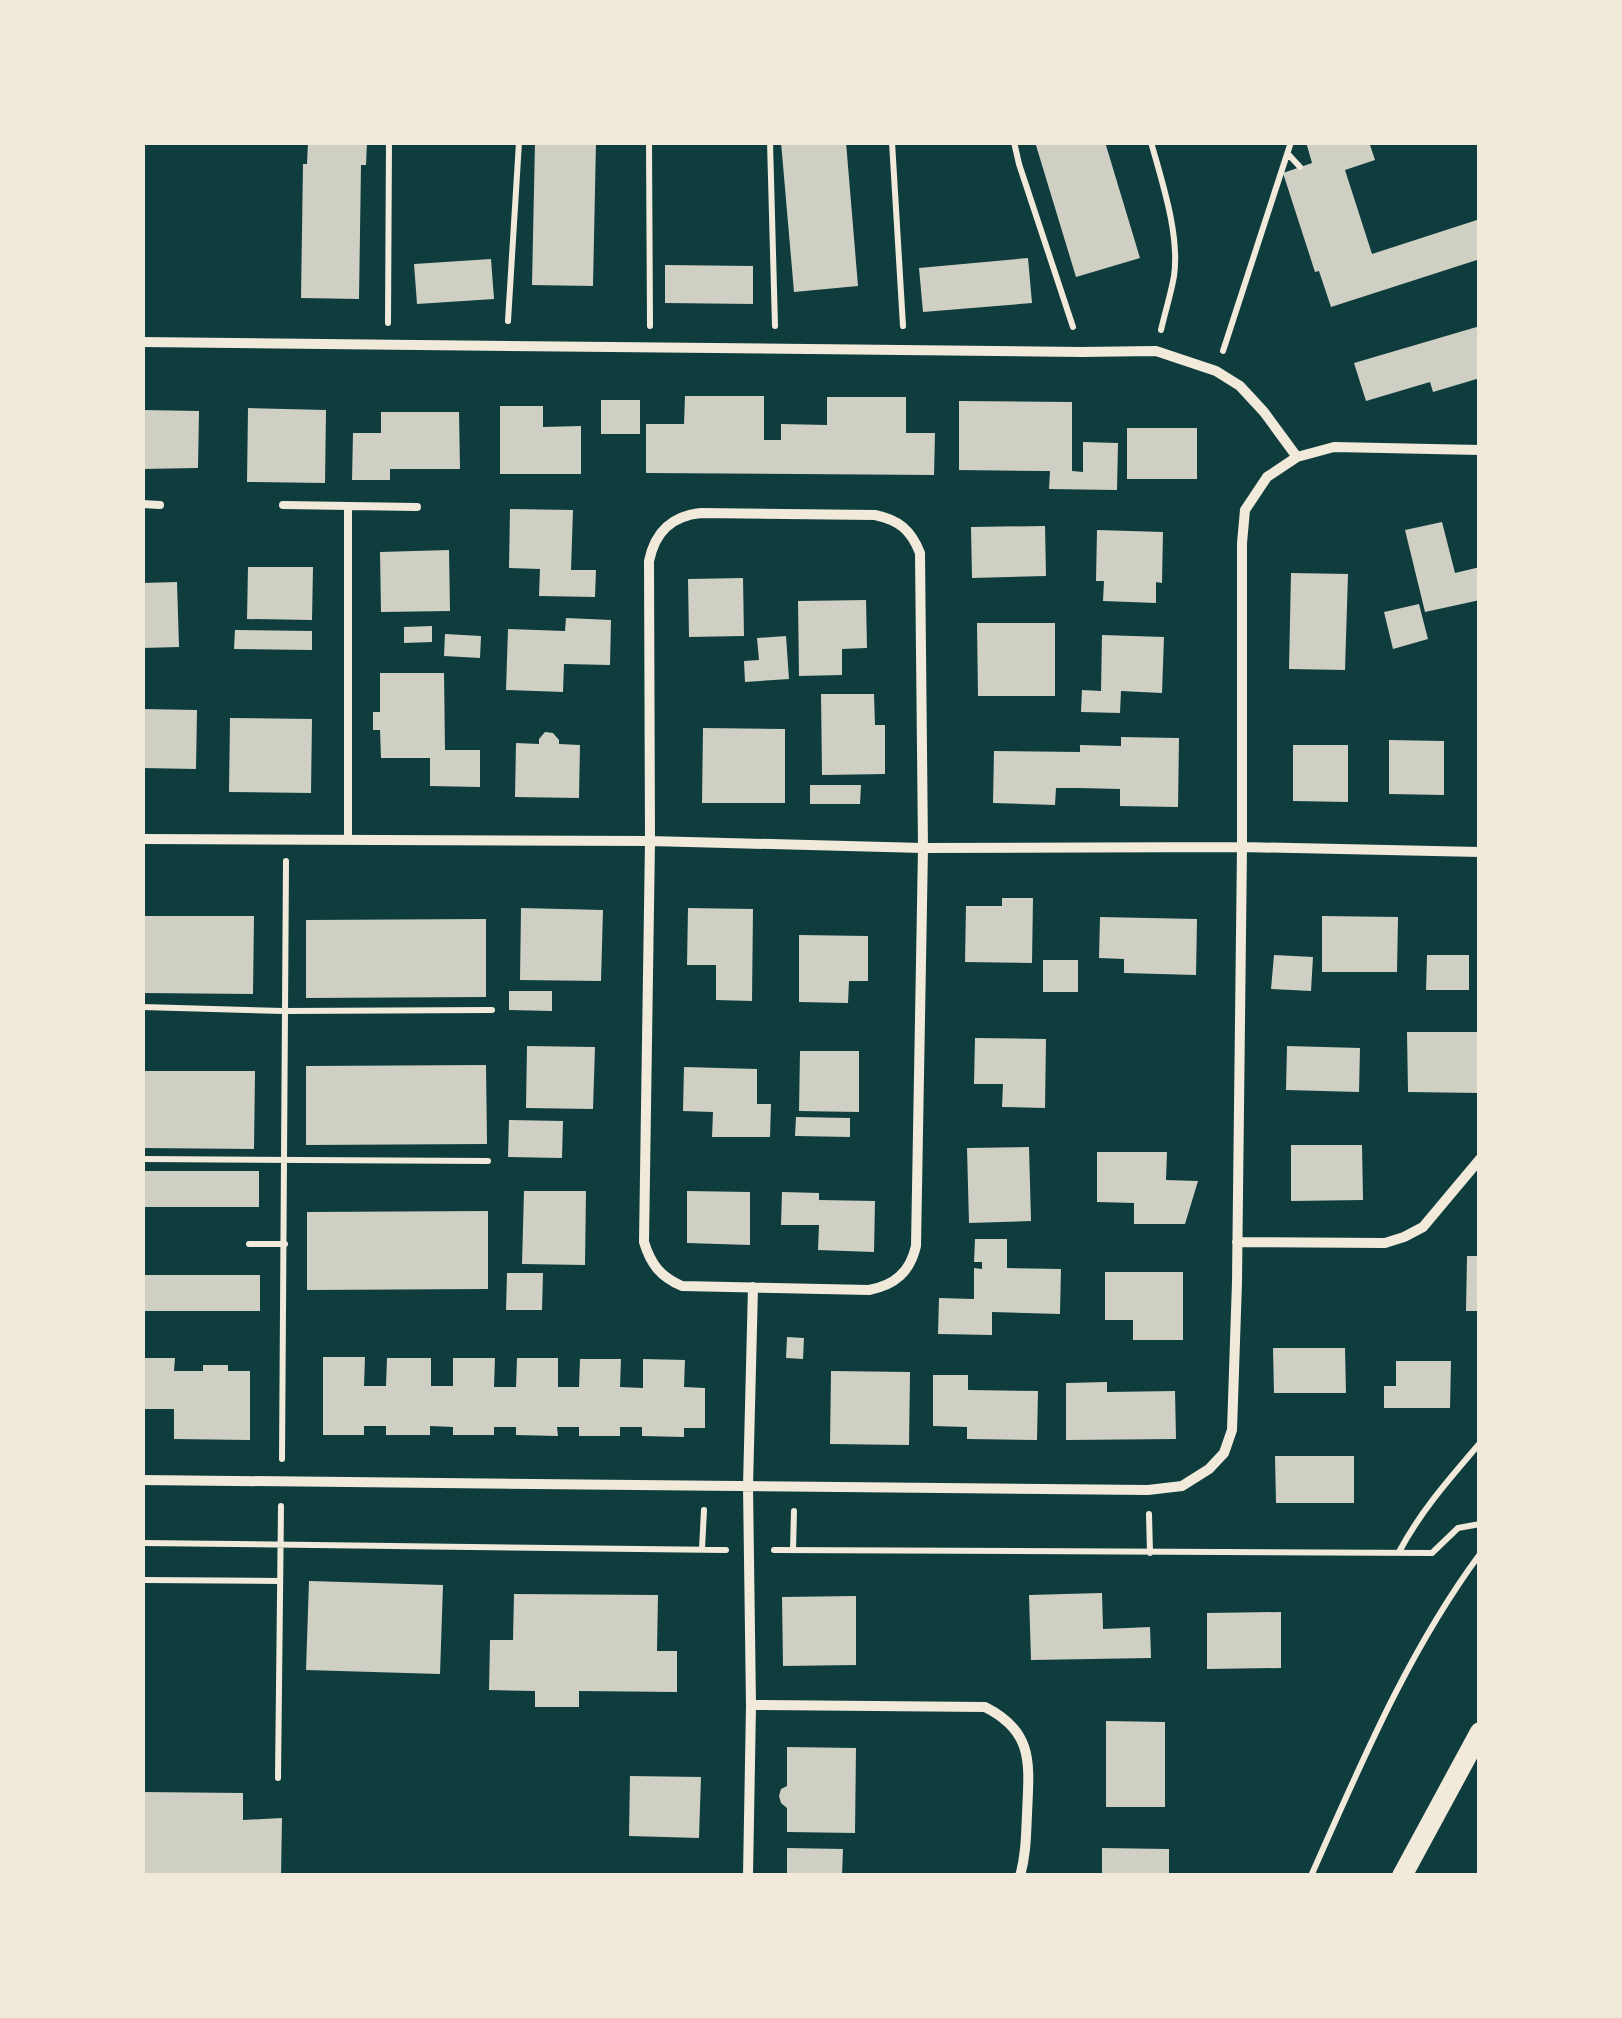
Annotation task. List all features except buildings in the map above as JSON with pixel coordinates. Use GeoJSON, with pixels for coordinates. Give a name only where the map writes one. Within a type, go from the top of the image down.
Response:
{"type":"FeatureCollection","features":[{"type":"Feature","properties":{"kind":"main road"},"geometry":{"type":"LineString","coordinates":[[1402,1876],[1480,1732]]}},
{"type":"Feature","properties":{"kind":"street"},"geometry":{"type":"LineString","coordinates":[[142,342],[1156,351],[1216,372],[1240,386],[1297,457]]}},
{"type":"Feature","properties":{"kind":"street"},"geometry":{"type":"LineString","coordinates":[[142,1480],[1148,1490],[1182,1486],[1209,1469],[1224,1453],[1232,1430],[1245,510],[1266,477],[1297,457],[1334,447],[1480,450]]}},
{"type":"Feature","properties":{"kind":"street"},"geometry":{"type":"LineString","coordinates":[[701,513],[875,514],[904,526],[920,552],[923,848],[916,1246],[896,1281],[869,1290],[682,1286],[656,1270],[644,1242],[650,841],[649,561],[660,532],[686,515],[701,513]]}},
{"type":"Feature","properties":{"kind":"street"},"geometry":{"type":"LineString","coordinates":[[142,839],[1480,852]]}},
{"type":"Feature","properties":{"kind":"street"},"geometry":{"type":"LineString","coordinates":[[1237,1242],[1386,1243],[1404,1237],[1423,1226],[1480,1158]]}},
{"type":"Feature","properties":{"kind":"street"},"geometry":{"type":"LineString","coordinates":[[748,1876],[748,1486],[753,1287]]}},
{"type":"Feature","properties":{"kind":"street"},"geometry":{"type":"LineString","coordinates":[[751,1704],[984,1707],[1004,1716],[1020,1737],[1029,1759],[1026,1857],[1020,1876]]}},
{"type":"Feature","properties":{"kind":"lane"},"geometry":{"type":"LineString","coordinates":[[142,504],[160,504]]}},
{"type":"Feature","properties":{"kind":"lane"},"geometry":{"type":"LineString","coordinates":[[283,506],[417,507]]}},
{"type":"Feature","properties":{"kind":"lane"},"geometry":{"type":"LineString","coordinates":[[348,506],[348,840]]}},
{"type":"Feature","properties":{"kind":"path"},"geometry":{"type":"LineString","coordinates":[[388,344],[389,142]]}},
{"type":"Feature","properties":{"kind":"path"},"geometry":{"type":"LineString","coordinates":[[507,346],[519,142]]}},
{"type":"Feature","properties":{"kind":"path"},"geometry":{"type":"LineString","coordinates":[[649,142],[650,347]]}},
{"type":"Feature","properties":{"kind":"path"},"geometry":{"type":"LineString","coordinates":[[770,142],[775,348]]}},
{"type":"Feature","properties":{"kind":"path"},"geometry":{"type":"LineString","coordinates":[[892,142],[904,350]]}},
{"type":"Feature","properties":{"kind":"path"},"geometry":{"type":"LineString","coordinates":[[1014,142],[1082,352]]}},
{"type":"Feature","properties":{"kind":"path"},"geometry":{"type":"LineString","coordinates":[[1151,142],[1175,251],[1174,275],[1156,351]]}},
{"type":"Feature","properties":{"kind":"path"},"geometry":{"type":"LineString","coordinates":[[1216,372],[1291,142]]}},
{"type":"Feature","properties":{"kind":"path"},"geometry":{"type":"LineString","coordinates":[[1287,154],[1300,167]]}},
{"type":"Feature","properties":{"kind":"path"},"geometry":{"type":"LineString","coordinates":[[282,1455],[286,840]]}},
{"type":"Feature","properties":{"kind":"path"},"geometry":{"type":"LineString","coordinates":[[142,1007],[492,1010]]}},
{"type":"Feature","properties":{"kind":"path"},"geometry":{"type":"LineString","coordinates":[[142,1159],[488,1161]]}},
{"type":"Feature","properties":{"kind":"path"},"geometry":{"type":"LineString","coordinates":[[249,1244],[284,1244]]}},
{"type":"Feature","properties":{"kind":"path"},"geometry":{"type":"LineString","coordinates":[[1398,1552],[1446,1482],[1480,1444]]}},
{"type":"Feature","properties":{"kind":"path"},"geometry":{"type":"LineString","coordinates":[[702,1549],[704,1504]]}},
{"type":"Feature","properties":{"kind":"path"},"geometry":{"type":"LineString","coordinates":[[793,1550],[794,1505]]}},
{"type":"Feature","properties":{"kind":"path"},"geometry":{"type":"LineString","coordinates":[[1149,1508],[1150,1553]]}},
{"type":"Feature","properties":{"kind":"path"},"geometry":{"type":"LineString","coordinates":[[767,1550],[1432,1553],[1458,1528],[1480,1524]]}},
{"type":"Feature","properties":{"kind":"path"},"geometry":{"type":"LineString","coordinates":[[142,1544],[733,1550]]}},
{"type":"Feature","properties":{"kind":"path"},"geometry":{"type":"LineString","coordinates":[[278,1778],[280,1544]]}},
{"type":"Feature","properties":{"kind":"path"},"geometry":{"type":"LineString","coordinates":[[1311,1876],[1381,1720],[1457,1584],[1480,1554]]}},
{"type":"Feature","properties":{"kind":"path"},"geometry":{"type":"LineString","coordinates":[[144,1580],[280,1581]]}}]}
